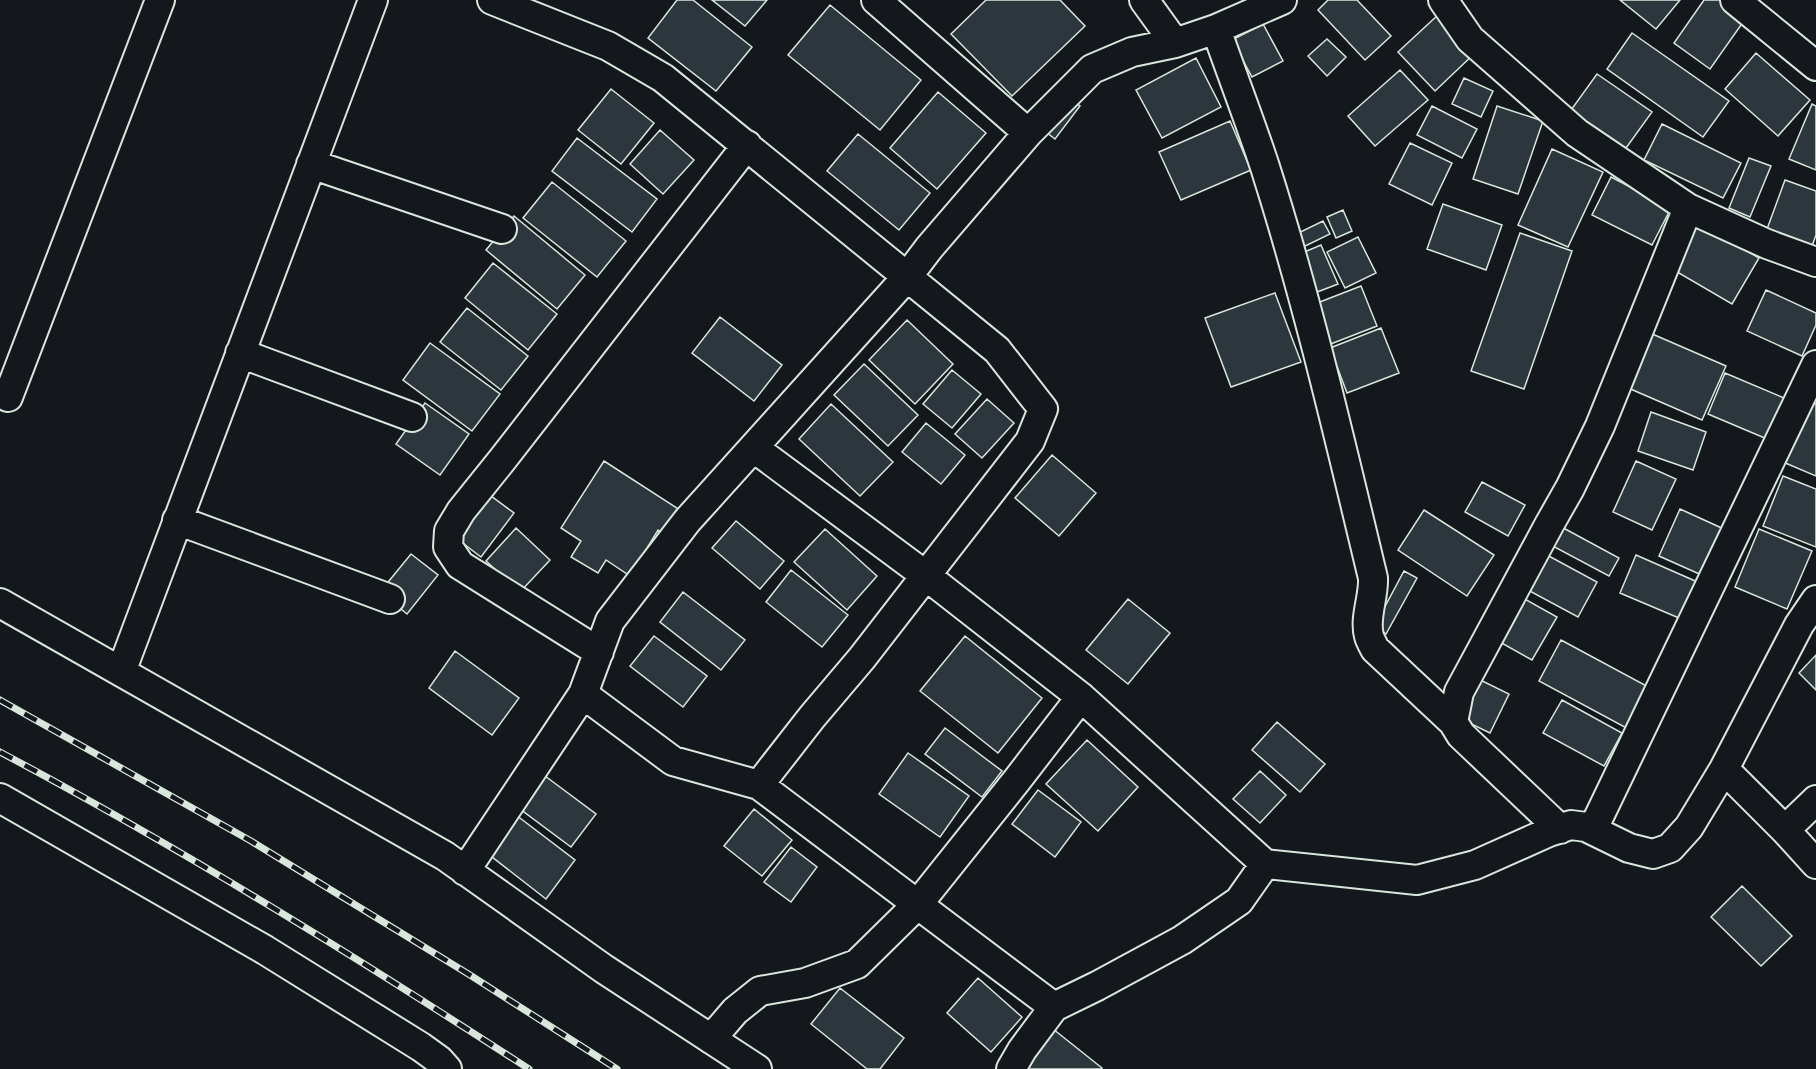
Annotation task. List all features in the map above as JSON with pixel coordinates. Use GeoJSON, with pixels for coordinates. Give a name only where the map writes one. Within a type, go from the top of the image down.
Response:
{"type":"FeatureCollection","features":[{"type":"Feature","properties":{"kind":"street"},"geometry":{"type":"LineString","coordinates":[[8,397],[160,0]]}},
{"type":"Feature","properties":{"kind":"street"},"geometry":{"type":"LineString","coordinates":[[121,672],[373,0]]}},
{"type":"Feature","properties":{"kind":"street"},"geometry":{"type":"LineString","coordinates":[[492,0],[608,46],[663,78],[997,350],[1043,409],[1030,441],[862,658],[759,785]]}},
{"type":"Feature","properties":{"kind":"street"},"geometry":{"type":"LineString","coordinates":[[876,0],[1028,133]]}},
{"type":"Feature","properties":{"kind":"street"},"geometry":{"type":"LineString","coordinates":[[1144,0],[1175,43]]}},
{"type":"Feature","properties":{"kind":"street"},"geometry":{"type":"LineString","coordinates":[[465,871],[584,694],[610,621],[687,521],[907,277],[929,248],[1028,133],[1092,69],[1132,52],[1175,43],[1216,29],[1282,0]]}},
{"type":"Feature","properties":{"kind":"street"},"geometry":{"type":"LineString","coordinates":[[1443,0],[1470,39],[1577,133],[1688,208],[1767,244],[1816,262]]}},
{"type":"Feature","properties":{"kind":"street"},"geometry":{"type":"LineString","coordinates":[[1735,0],[1816,66]]}},
{"type":"Feature","properties":{"kind":"street"},"geometry":{"type":"LineString","coordinates":[[1216,29],[1264,166],[1290,252],[1345,461],[1373,578],[1374,589],[1368,635],[1375,649],[1453,722],[1461,735],[1560,829]]}},
{"type":"Feature","properties":{"kind":"street"},"geometry":{"type":"LineString","coordinates":[[599,652],[460,565],[448,547],[449,531],[461,511],[747,145]]}},
{"type":"Feature","properties":{"kind":"street"},"geometry":{"type":"LineString","coordinates":[[311,164],[502,229]]}},
{"type":"Feature","properties":{"kind":"street"},"geometry":{"type":"LineString","coordinates":[[1453,722],[1459,692],[1570,488],[1600,426],[1688,208]]}},
{"type":"Feature","properties":{"kind":"street"},"geometry":{"type":"LineString","coordinates":[[240,353],[412,417]]}},
{"type":"Feature","properties":{"kind":"street"},"geometry":{"type":"LineString","coordinates":[[1593,829],[1816,365]]}},
{"type":"Feature","properties":{"kind":"street"},"geometry":{"type":"LineString","coordinates":[[754,448],[925,575],[1081,697],[1265,864],[1417,880],[1475,865],[1570,825],[1586,826],[1629,848],[1653,854],[1670,848],[1689,827],[1724,769],[1799,625],[1816,600]]}},
{"type":"Feature","properties":{"kind":"street"},"geometry":{"type":"LineString","coordinates":[[177,520],[390,599]]}},
{"type":"Feature","properties":{"kind":"street"},"geometry":{"type":"LineString","coordinates":[[0,603],[445,856],[603,969],[757,1069]]}},
{"type":"Feature","properties":{"kind":"street"},"geometry":{"type":"LineString","coordinates":[[584,694],[673,761],[759,785],[1054,1007]]}},
{"type":"Feature","properties":{"kind":"street"},"geometry":{"type":"LineString","coordinates":[[711,1039],[735,1011],[760,991],[805,983],[856,964],[918,904],[1081,697]]}},
{"type":"Feature","properties":{"kind":"street"},"geometry":{"type":"LineString","coordinates":[[1724,769],[1816,864]]}},
{"type":"Feature","properties":{"kind":"street"},"geometry":{"type":"LineString","coordinates":[[0,798],[265,950],[421,1047],[447,1069]]}},
{"type":"Feature","properties":{"kind":"street"},"geometry":{"type":"LineString","coordinates":[[1785,830],[1816,800]]}},
{"type":"Feature","properties":{"kind":"street"},"geometry":{"type":"LineString","coordinates":[[1011,1069],[1054,1007],[1182,940],[1239,901],[1265,864]]}},
{"type":"Feature","properties":{"kind":"building"},"geometry":{"type":"Polygon","coordinates":[[[677,0],[693,0],[752,47],[716,91],[648,38],[677,0]]]}},
{"type":"Feature","properties":{"kind":"building"},"geometry":{"type":"Polygon","coordinates":[[[712,0],[767,0],[745,26],[712,0]]]}},
{"type":"Feature","properties":{"kind":"building"},"geometry":{"type":"Polygon","coordinates":[[[986,0],[1060,0],[1085,26],[1012,96],[951,34],[986,0]]]}},
{"type":"Feature","properties":{"kind":"building"},"geometry":{"type":"Polygon","coordinates":[[[1328,0],[1357,0],[1391,36],[1365,60],[1318,10],[1328,0]]]}},
{"type":"Feature","properties":{"kind":"building"},"geometry":{"type":"Polygon","coordinates":[[[1620,0],[1680,0],[1656,29],[1620,0]]]}},
{"type":"Feature","properties":{"kind":"building"},"geometry":{"type":"Polygon","coordinates":[[[1704,0],[1720,0],[1746,18],[1710,69],[1674,43],[1704,0]]]}},
{"type":"Feature","properties":{"kind":"building"},"geometry":{"type":"Polygon","coordinates":[[[830,5],[921,80],[880,130],[788,55],[830,5]]]}},
{"type":"Feature","properties":{"kind":"building"},"geometry":{"type":"Polygon","coordinates":[[[1439,14],[1476,52],[1435,91],[1398,52],[1439,14]]]}},
{"type":"Feature","properties":{"kind":"building"},"geometry":{"type":"Polygon","coordinates":[[[1263,24],[1283,61],[1252,77],[1232,40],[1263,24]]]}},
{"type":"Feature","properties":{"kind":"building"},"geometry":{"type":"Polygon","coordinates":[[[1632,33],[1729,101],[1703,137],[1607,69],[1632,33]]]}},
{"type":"Feature","properties":{"kind":"building"},"geometry":{"type":"Polygon","coordinates":[[[1327,39],[1346,57],[1327,76],[1308,56],[1327,39]]]}},
{"type":"Feature","properties":{"kind":"building"},"geometry":{"type":"Polygon","coordinates":[[[1756,53],[1810,100],[1778,136],[1725,89],[1756,53]]]}},
{"type":"Feature","properties":{"kind":"building"},"geometry":{"type":"Polygon","coordinates":[[[1196,58],[1221,107],[1162,138],[1136,90],[1196,58]]]}},
{"type":"Feature","properties":{"kind":"building"},"geometry":{"type":"Polygon","coordinates":[[[1400,70],[1428,100],[1375,146],[1348,116],[1400,70]]]}},
{"type":"Feature","properties":{"kind":"building"},"geometry":{"type":"Polygon","coordinates":[[[1597,74],[1652,112],[1621,155],[1566,117],[1597,74]]]}},
{"type":"Feature","properties":{"kind":"building"},"geometry":{"type":"Polygon","coordinates":[[[1464,78],[1493,91],[1481,117],[1452,104],[1464,78]]]}},
{"type":"Feature","properties":{"kind":"building"},"geometry":{"type":"Polygon","coordinates":[[[611,89],[654,123],[621,164],[578,130],[611,89]]]}},
{"type":"Feature","properties":{"kind":"building"},"geometry":{"type":"Polygon","coordinates":[[[938,92],[986,133],[937,189],[890,148],[938,92]]]}},
{"type":"Feature","properties":{"kind":"building"},"geometry":{"type":"Polygon","coordinates":[[[1062,92],[1080,106],[1055,139],[1037,125],[1062,92]]]}},
{"type":"Feature","properties":{"kind":"building"},"geometry":{"type":"Polygon","coordinates":[[[1812,104],[1816,106],[1816,170],[1789,159],[1812,104]]]}},
{"type":"Feature","properties":{"kind":"building"},"geometry":{"type":"Polygon","coordinates":[[[1432,106],[1477,129],[1462,158],[1417,135],[1432,106]]]}},
{"type":"Feature","properties":{"kind":"building"},"geometry":{"type":"Polygon","coordinates":[[[1497,106],[1543,121],[1518,194],[1473,179],[1497,106]]]}},
{"type":"Feature","properties":{"kind":"building"},"geometry":{"type":"Polygon","coordinates":[[[1230,121],[1251,170],[1181,200],[1159,152],[1230,121]]]}},
{"type":"Feature","properties":{"kind":"building"},"geometry":{"type":"Polygon","coordinates":[[[1662,124],[1741,163],[1723,198],[1644,160],[1662,124]]]}},
{"type":"Feature","properties":{"kind":"building"},"geometry":{"type":"Polygon","coordinates":[[[660,130],[694,160],[663,194],[630,164],[660,130]]]}},
{"type":"Feature","properties":{"kind":"building"},"geometry":{"type":"Polygon","coordinates":[[[858,134],[930,193],[899,230],[827,171],[858,134]]]}},
{"type":"Feature","properties":{"kind":"building"},"geometry":{"type":"Polygon","coordinates":[[[577,138],[657,199],[632,232],[552,171],[577,138]]]}},
{"type":"Feature","properties":{"kind":"building"},"geometry":{"type":"Polygon","coordinates":[[[1410,143],[1452,163],[1432,205],[1389,184],[1410,143]]]}},
{"type":"Feature","properties":{"kind":"building"},"geometry":{"type":"Polygon","coordinates":[[[1552,149],[1603,172],[1568,247],[1518,225],[1552,149]]]}},
{"type":"Feature","properties":{"kind":"building"},"geometry":{"type":"Polygon","coordinates":[[[1749,158],[1771,166],[1750,217],[1729,208],[1749,158]]]}},
{"type":"Feature","properties":{"kind":"building"},"geometry":{"type":"Polygon","coordinates":[[[1611,177],[1671,208],[1652,245],[1592,215],[1611,177]]]}},
{"type":"Feature","properties":{"kind":"building"},"geometry":{"type":"Polygon","coordinates":[[[1785,180],[1816,191],[1816,235],[1808,257],[1763,240],[1785,180]]]}},
{"type":"Feature","properties":{"kind":"building"},"geometry":{"type":"Polygon","coordinates":[[[552,182],[626,241],[597,277],[523,218],[552,182]]]}},
{"type":"Feature","properties":{"kind":"building"},"geometry":{"type":"Polygon","coordinates":[[[1443,204],[1502,225],[1486,270],[1427,249],[1443,204]]]}},
{"type":"Feature","properties":{"kind":"building"},"geometry":{"type":"Polygon","coordinates":[[[1343,210],[1352,231],[1336,238],[1327,217],[1343,210]]]}},
{"type":"Feature","properties":{"kind":"building"},"geometry":{"type":"Polygon","coordinates":[[[514,216],[585,275],[557,309],[486,250],[514,216]]]}},
{"type":"Feature","properties":{"kind":"building"},"geometry":{"type":"Polygon","coordinates":[[[1323,221],[1330,234],[1295,251],[1288,238],[1323,221]]]}},
{"type":"Feature","properties":{"kind":"building"},"geometry":{"type":"Polygon","coordinates":[[[1699,223],[1759,258],[1732,304],[1672,269],[1699,223]]]}},
{"type":"Feature","properties":{"kind":"building"},"geometry":{"type":"Polygon","coordinates":[[[1520,233],[1572,251],[1524,389],[1471,371],[1520,233]]]}},
{"type":"Feature","properties":{"kind":"building"},"geometry":{"type":"Polygon","coordinates":[[[1358,237],[1376,273],[1345,288],[1327,252],[1358,237]]]}},
{"type":"Feature","properties":{"kind":"building"},"geometry":{"type":"Polygon","coordinates":[[[1321,245],[1338,284],[1312,294],[1295,256],[1321,245]]]}},
{"type":"Feature","properties":{"kind":"building"},"geometry":{"type":"Polygon","coordinates":[[[493,263],[557,314],[528,350],[465,298],[493,263]]]}},
{"type":"Feature","properties":{"kind":"building"},"geometry":{"type":"Polygon","coordinates":[[[1361,286],[1377,326],[1323,347],[1307,307],[1361,286]]]}},
{"type":"Feature","properties":{"kind":"building"},"geometry":{"type":"Polygon","coordinates":[[[1766,290],[1816,313],[1816,325],[1802,356],[1747,331],[1766,290]]]}},
{"type":"Feature","properties":{"kind":"building"},"geometry":{"type":"Polygon","coordinates":[[[1275,293],[1301,362],[1231,387],[1205,318],[1275,293]]]}},
{"type":"Feature","properties":{"kind":"building"},"geometry":{"type":"Polygon","coordinates":[[[467,308],[528,356],[501,390],[440,342],[467,308]]]}},
{"type":"Feature","properties":{"kind":"building"},"geometry":{"type":"Polygon","coordinates":[[[720,317],[782,365],[754,401],[692,353],[720,317]]]}},
{"type":"Feature","properties":{"kind":"building"},"geometry":{"type":"Polygon","coordinates":[[[907,320],[953,364],[915,404],[869,360],[907,320]]]}},
{"type":"Feature","properties":{"kind":"building"},"geometry":{"type":"Polygon","coordinates":[[[1381,328],[1399,373],[1347,393],[1330,348],[1381,328]]]}},
{"type":"Feature","properties":{"kind":"building"},"geometry":{"type":"Polygon","coordinates":[[[1650,333],[1726,366],[1702,420],[1626,387],[1650,333]]]}},
{"type":"Feature","properties":{"kind":"building"},"geometry":{"type":"Polygon","coordinates":[[[430,343],[500,394],[472,431],[403,380],[430,343]]]}},
{"type":"Feature","properties":{"kind":"building"},"geometry":{"type":"Polygon","coordinates":[[[864,364],[918,415],[888,446],[834,395],[864,364]]]}},
{"type":"Feature","properties":{"kind":"building"},"geometry":{"type":"Polygon","coordinates":[[[952,370],[981,394],[952,428],[923,404],[952,370]]]}},
{"type":"Feature","properties":{"kind":"building"},"geometry":{"type":"Polygon","coordinates":[[[1725,373],[1784,398],[1767,439],[1708,414],[1725,373]]]}},
{"type":"Feature","properties":{"kind":"building"},"geometry":{"type":"Polygon","coordinates":[[[987,399],[1014,423],[982,458],[955,434],[987,399]]]}},
{"type":"Feature","properties":{"kind":"building"},"geometry":{"type":"Polygon","coordinates":[[[1807,401],[1816,404],[1816,476],[1783,462],[1807,401]]]}},
{"type":"Feature","properties":{"kind":"building"},"geometry":{"type":"Polygon","coordinates":[[[425,403],[469,434],[440,475],[396,444],[425,403]]]}},
{"type":"Feature","properties":{"kind":"building"},"geometry":{"type":"Polygon","coordinates":[[[831,404],[893,462],[860,496],[799,439],[831,404]]]}},
{"type":"Feature","properties":{"kind":"building"},"geometry":{"type":"Polygon","coordinates":[[[1651,412],[1706,432],[1693,470],[1638,451],[1651,412]]]}},
{"type":"Feature","properties":{"kind":"building"},"geometry":{"type":"Polygon","coordinates":[[[926,423],[965,455],[941,484],[902,452],[926,423]]]}},
{"type":"Feature","properties":{"kind":"building"},"geometry":{"type":"Polygon","coordinates":[[[1052,455],[1096,493],[1059,536],[1015,498],[1052,455]]]}},
{"type":"Feature","properties":{"kind":"building"},"geometry":{"type":"Polygon","coordinates":[[[604,461],[683,512],[667,536],[658,530],[630,576],[606,560],[598,573],[571,557],[581,541],[561,528],[604,461]]]}},
{"type":"Feature","properties":{"kind":"building"},"geometry":{"type":"Polygon","coordinates":[[[1636,461],[1676,479],[1652,530],[1613,512],[1636,461]]]}},
{"type":"Feature","properties":{"kind":"building"},"geometry":{"type":"Polygon","coordinates":[[[1783,476],[1816,489],[1816,547],[1763,526],[1783,476]]]}},
{"type":"Feature","properties":{"kind":"building"},"geometry":{"type":"Polygon","coordinates":[[[472,482],[514,513],[481,557],[439,525],[472,482]]]}},
{"type":"Feature","properties":{"kind":"building"},"geometry":{"type":"Polygon","coordinates":[[[1482,482],[1525,505],[1508,536],[1465,512],[1482,482]]]}},
{"type":"Feature","properties":{"kind":"building"},"geometry":{"type":"Polygon","coordinates":[[[1680,509],[1726,530],[1706,577],[1659,556],[1680,509]]]}},
{"type":"Feature","properties":{"kind":"building"},"geometry":{"type":"Polygon","coordinates":[[[1424,510],[1494,555],[1467,596],[1398,550],[1424,510]]]}},
{"type":"Feature","properties":{"kind":"building"},"geometry":{"type":"Polygon","coordinates":[[[736,521],[784,561],[760,589],[712,548],[736,521]]]}},
{"type":"Feature","properties":{"kind":"building"},"geometry":{"type":"Polygon","coordinates":[[[1556,524],[1619,558],[1609,576],[1547,543],[1556,524]]]}},
{"type":"Feature","properties":{"kind":"building"},"geometry":{"type":"Polygon","coordinates":[[[516,528],[550,560],[520,592],[486,561],[516,528]]]}},
{"type":"Feature","properties":{"kind":"building"},"geometry":{"type":"Polygon","coordinates":[[[825,529],[877,576],[847,610],[794,562],[825,529]]]}},
{"type":"Feature","properties":{"kind":"building"},"geometry":{"type":"Polygon","coordinates":[[[1759,529],[1812,551],[1787,609],[1735,587],[1759,529]]]}},
{"type":"Feature","properties":{"kind":"building"},"geometry":{"type":"Polygon","coordinates":[[[1534,548],[1597,582],[1578,617],[1515,583],[1534,548]]]}},
{"type":"Feature","properties":{"kind":"building"},"geometry":{"type":"Polygon","coordinates":[[[411,554],[438,575],[407,614],[380,592],[411,554]]]}},
{"type":"Feature","properties":{"kind":"building"},"geometry":{"type":"Polygon","coordinates":[[[1636,555],[1702,584],[1686,621],[1620,593],[1636,555]]]}},
{"type":"Feature","properties":{"kind":"building"},"geometry":{"type":"Polygon","coordinates":[[[791,570],[848,615],[822,647],[766,602],[791,570]]]}},
{"type":"Feature","properties":{"kind":"building"},"geometry":{"type":"Polygon","coordinates":[[[1404,571],[1417,578],[1386,634],[1374,627],[1404,571]]]}},
{"type":"Feature","properties":{"kind":"building"},"geometry":{"type":"Polygon","coordinates":[[[1505,588],[1557,617],[1532,660],[1480,631],[1505,588]]]}},
{"type":"Feature","properties":{"kind":"building"},"geometry":{"type":"Polygon","coordinates":[[[683,592],[745,640],[721,670],[660,622],[683,592]]]}},
{"type":"Feature","properties":{"kind":"building"},"geometry":{"type":"Polygon","coordinates":[[[1128,599],[1170,633],[1128,684],[1086,650],[1128,599]]]}},
{"type":"Feature","properties":{"kind":"building"},"geometry":{"type":"Polygon","coordinates":[[[654,636],[707,676],[683,707],[630,666],[654,636]]]}},
{"type":"Feature","properties":{"kind":"building"},"geometry":{"type":"Polygon","coordinates":[[[965,636],[1042,698],[998,753],[920,691],[965,636]]]}},
{"type":"Feature","properties":{"kind":"building"},"geometry":{"type":"Polygon","coordinates":[[[1561,640],[1654,690],[1632,731],[1539,681],[1561,640]]]}},
{"type":"Feature","properties":{"kind":"building"},"geometry":{"type":"Polygon","coordinates":[[[455,651],[519,698],[492,735],[429,688],[455,651]]]}},
{"type":"Feature","properties":{"kind":"building"},"geometry":{"type":"Polygon","coordinates":[[[1816,655],[1816,690],[1799,673],[1816,655]]]}},
{"type":"Feature","properties":{"kind":"building"},"geometry":{"type":"Polygon","coordinates":[[[1460,670],[1509,694],[1490,733],[1440,709],[1460,670]]]}},
{"type":"Feature","properties":{"kind":"building"},"geometry":{"type":"Polygon","coordinates":[[[1562,700],[1622,733],[1604,766],[1543,733],[1562,700]]]}},
{"type":"Feature","properties":{"kind":"building"},"geometry":{"type":"Polygon","coordinates":[[[1277,722],[1325,764],[1300,792],[1252,750],[1277,722]]]}},
{"type":"Feature","properties":{"kind":"building"},"geometry":{"type":"Polygon","coordinates":[[[945,728],[1002,771],[982,797],[925,754],[945,728]]]}},
{"type":"Feature","properties":{"kind":"building"},"geometry":{"type":"Polygon","coordinates":[[[1087,740],[1138,787],[1098,831],[1046,784],[1087,740]]]}},
{"type":"Feature","properties":{"kind":"building"},"geometry":{"type":"Polygon","coordinates":[[[908,753],[969,796],[940,837],[879,794],[908,753]]]}},
{"type":"Feature","properties":{"kind":"building"},"geometry":{"type":"Polygon","coordinates":[[[537,770],[596,814],[571,847],[512,803],[537,770]]]}},
{"type":"Feature","properties":{"kind":"building"},"geometry":{"type":"Polygon","coordinates":[[[1260,771],[1286,795],[1260,823],[1233,799],[1260,771]]]}},
{"type":"Feature","properties":{"kind":"building"},"geometry":{"type":"Polygon","coordinates":[[[1038,790],[1081,822],[1055,857],[1012,824],[1038,790]]]}},
{"type":"Feature","properties":{"kind":"building"},"geometry":{"type":"Polygon","coordinates":[[[754,809],[792,840],[762,876],[724,846],[754,809]]]}},
{"type":"Feature","properties":{"kind":"building"},"geometry":{"type":"Polygon","coordinates":[[[516,815],[575,860],[546,899],[487,853],[516,815]]]}},
{"type":"Feature","properties":{"kind":"building"},"geometry":{"type":"Polygon","coordinates":[[[791,847],[817,867],[791,902],[764,882],[791,847]]]}},
{"type":"Feature","properties":{"kind":"building"},"geometry":{"type":"Polygon","coordinates":[[[1742,886],[1792,936],[1761,966],[1711,917],[1742,886]]]}},
{"type":"Feature","properties":{"kind":"building"},"geometry":{"type":"Polygon","coordinates":[[[978,978],[1022,1017],[991,1052],[947,1013],[978,978]]]}},
{"type":"Feature","properties":{"kind":"building"},"geometry":{"type":"Polygon","coordinates":[[[840,988],[904,1038],[880,1069],[867,1069],[811,1024],[840,988]]]}},
{"type":"Feature","properties":{"kind":"building"},"geometry":{"type":"Polygon","coordinates":[[[1038,1017],[1102,1068],[1028,1069],[1009,1054],[1038,1017]]]}},
{"type":"Feature","properties":{"kind":"railway"},"geometry":{"type":"LineString","coordinates":[[0,700],[251,841],[470,975],[617,1069]]}},
{"type":"Feature","properties":{"kind":"railway"},"geometry":{"type":"LineString","coordinates":[[0,752],[135,826],[268,905],[529,1069]]}}]}
